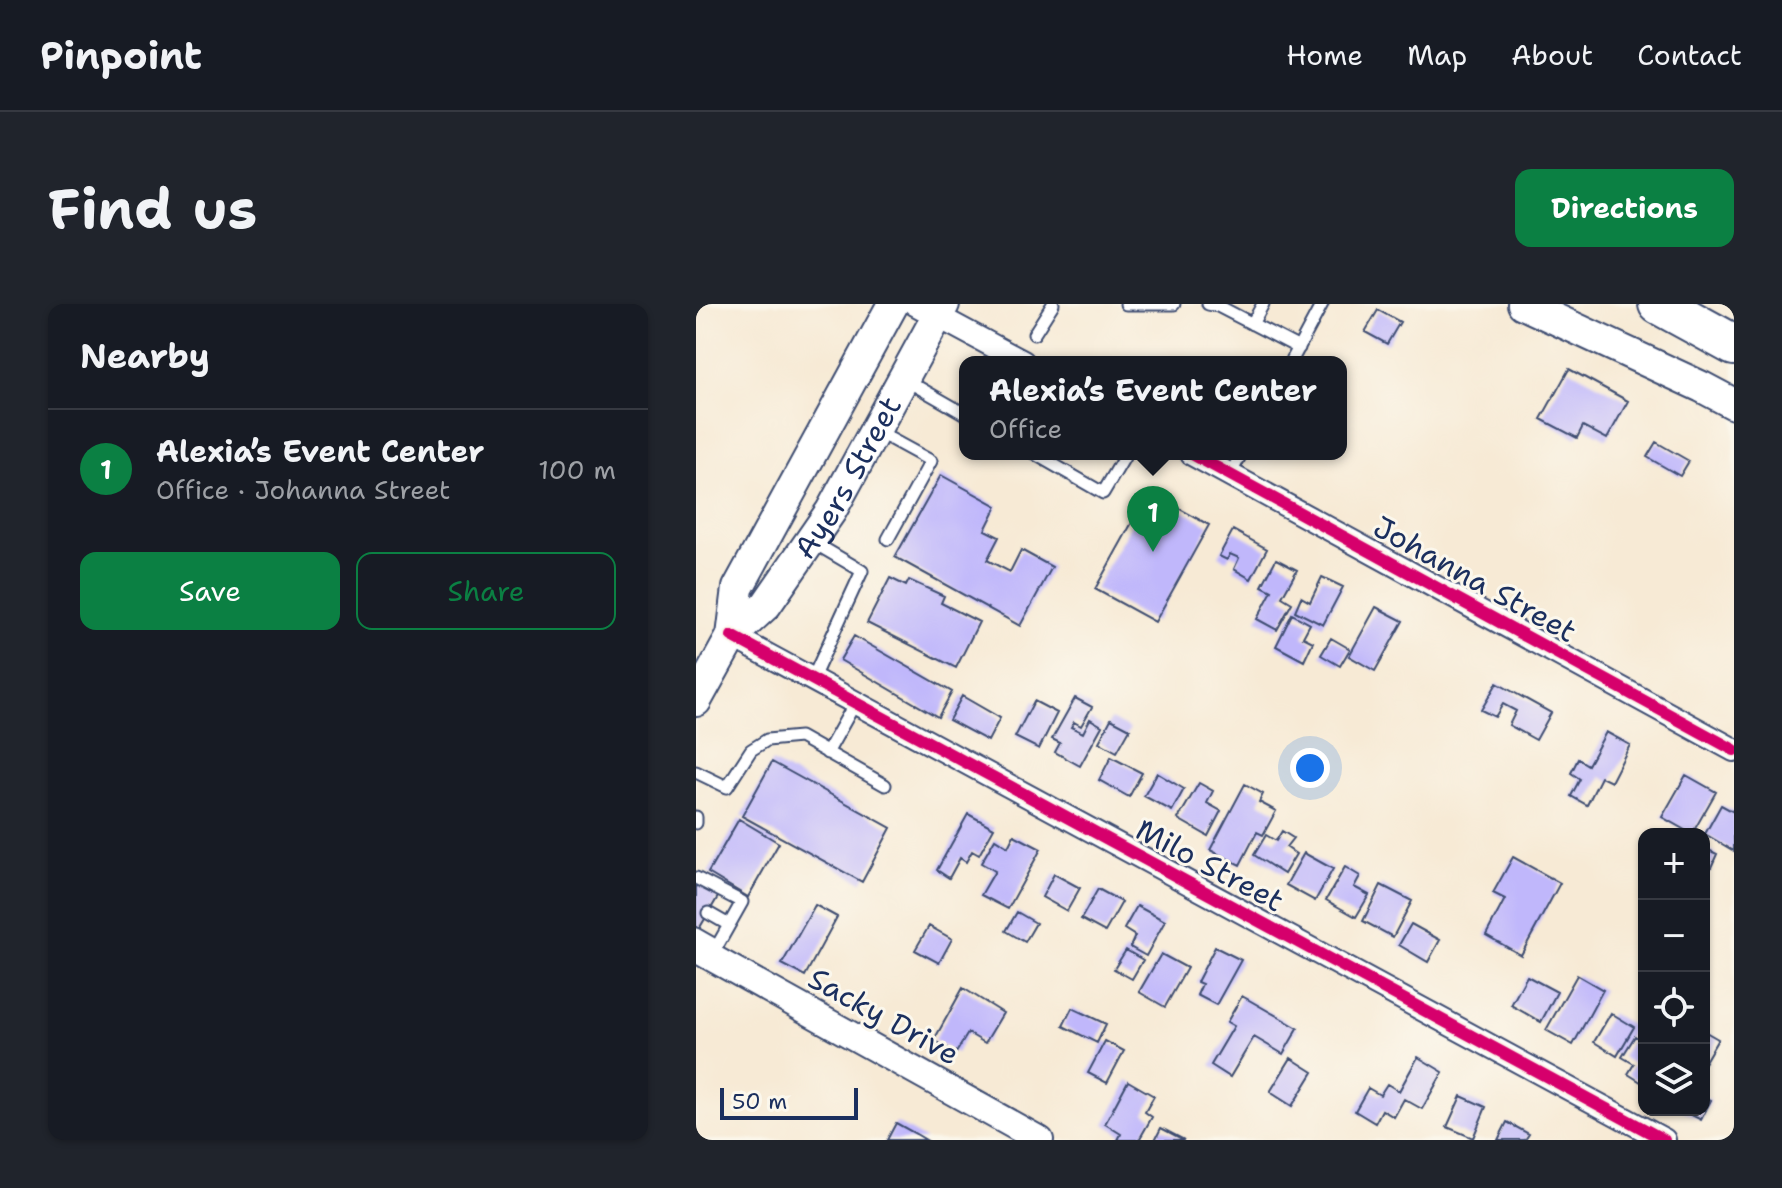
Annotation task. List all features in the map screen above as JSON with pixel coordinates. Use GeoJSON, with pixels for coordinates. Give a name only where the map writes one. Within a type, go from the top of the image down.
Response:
{"type":"FeatureCollection","features":[{"type":"Feature","properties":{"kind":"highway"},"geometry":{"type":"LineString","coordinates":[[1659,304],[1734,345]]}},
{"type":"Feature","properties":{"kind":"main road","name":"Ayers Street"},"geometry":{"type":"LineString","coordinates":[[732,636],[738,588],[893,304]]}},
{"type":"Feature","properties":{"kind":"main road"},"geometry":{"type":"LineString","coordinates":[[1523,304],[1734,404]]}},
{"type":"Feature","properties":{"kind":"main road","name":"Ayers Street"},"geometry":{"type":"LineString","coordinates":[[696,701],[732,636],[766,605],[831,511],[903,379],[932,308]]}},
{"type":"Feature","properties":{"kind":"main road"},"geometry":{"type":"LineString","coordinates":[[823,432],[845,435],[875,430]]}},
{"type":"Feature","properties":{"kind":"street"},"geometry":{"type":"LineString","coordinates":[[932,308],[997,356]]}},
{"type":"Feature","properties":{"kind":"street","name":"Johanna Street"},"geometry":{"type":"LineString","coordinates":[[1203,460],[1734,750]]}},
{"type":"Feature","properties":{"kind":"street","name":"Milo Street"},"geometry":{"type":"LineString","coordinates":[[732,636],[1664,1140]]}},
{"type":"Feature","properties":{"kind":"street","name":"Sacky Drive"},"geometry":{"type":"LineString","coordinates":[[708,951],[1040,1140]]}},
{"type":"Feature","properties":{"kind":"lane"},"geometry":{"type":"LineString","coordinates":[[1034,334],[1053,304]]}},
{"type":"Feature","properties":{"kind":"lane"},"geometry":{"type":"LineString","coordinates":[[1126,304],[1174,304]]}},
{"type":"Feature","properties":{"kind":"lane"},"geometry":{"type":"LineString","coordinates":[[1208,304],[1218,306],[1299,348]]}},
{"type":"Feature","properties":{"kind":"lane"},"geometry":{"type":"LineString","coordinates":[[1252,324],[1263,304]]}},
{"type":"Feature","properties":{"kind":"lane"},"geometry":{"type":"LineString","coordinates":[[1294,356],[1322,304]]}},
{"type":"Feature","properties":{"kind":"lane"},"geometry":{"type":"LineString","coordinates":[[903,379],[959,411]]}},
{"type":"Feature","properties":{"kind":"lane"},"geometry":{"type":"LineString","coordinates":[[875,430],[931,461],[888,539]]}},
{"type":"Feature","properties":{"kind":"lane"},"geometry":{"type":"LineString","coordinates":[[1045,460],[1103,493],[1122,460]]}},
{"type":"Feature","properties":{"kind":"lane"},"geometry":{"type":"LineString","coordinates":[[1230,475],[1238,460]]}},
{"type":"Feature","properties":{"kind":"lane"},"geometry":{"type":"LineString","coordinates":[[811,541],[862,571],[812,680]]}},
{"type":"Feature","properties":{"kind":"lane"},"geometry":{"type":"LineString","coordinates":[[827,753],[855,703]]}},
{"type":"Feature","properties":{"kind":"lane"},"geometry":{"type":"LineString","coordinates":[[696,772],[727,787],[751,750],[767,740],[800,737],[885,785]]}},
{"type":"Feature","properties":{"kind":"lane"},"geometry":{"type":"LineString","coordinates":[[696,878],[742,902],[729,925],[708,951],[696,934]]}},
{"type":"Feature","properties":{"kind":"lane"},"geometry":{"type":"LineString","coordinates":[[708,913],[729,925]]}},
{"type":"Feature","properties":{"kind":"building"},"geometry":{"type":"Polygon","coordinates":[[[1378,310],[1400,322],[1387,344],[1365,332],[1378,310]]]}},
{"type":"Feature","properties":{"kind":"building"},"geometry":{"type":"Polygon","coordinates":[[[1569,369],[1628,401],[1607,439],[1583,426],[1577,438],[1541,419],[1569,369]]]}},
{"type":"Feature","properties":{"kind":"building"},"geometry":{"type":"Polygon","coordinates":[[[1656,442],[1689,461],[1680,476],[1647,457],[1656,442]]]}},
{"type":"Feature","properties":{"kind":"building"},"geometry":{"type":"Polygon","coordinates":[[[941,475],[997,506],[985,530],[999,537],[987,560],[1010,572],[1021,550],[1052,567],[1020,626],[895,557],[941,475]]]}},
{"type":"Feature","properties":{"kind":"building"},"geometry":{"type":"Polygon","coordinates":[[[1149,492],[1209,525],[1155,622],[1095,589],[1149,492]]]}},
{"type":"Feature","properties":{"kind":"building"},"geometry":{"type":"Polygon","coordinates":[[[1233,530],[1267,549],[1251,579],[1234,569],[1239,558],[1230,554],[1227,560],[1219,556],[1233,530]]]}},
{"type":"Feature","properties":{"kind":"building"},"geometry":{"type":"Polygon","coordinates":[[[1276,559],[1297,570],[1282,597],[1292,603],[1277,630],[1257,619],[1272,591],[1262,586],[1276,559]]]}},
{"type":"Feature","properties":{"kind":"building"},"geometry":{"type":"Polygon","coordinates":[[[1322,577],[1343,587],[1323,625],[1295,611],[1301,597],[1310,602],[1322,577]]]}},
{"type":"Feature","properties":{"kind":"building"},"geometry":{"type":"Polygon","coordinates":[[[890,578],[906,586],[909,580],[944,596],[941,603],[979,622],[956,668],[867,623],[890,578]]]}},
{"type":"Feature","properties":{"kind":"building"},"geometry":{"type":"Polygon","coordinates":[[[1376,607],[1403,621],[1375,671],[1349,656],[1376,607]]]}},
{"type":"Feature","properties":{"kind":"building"},"geometry":{"type":"Polygon","coordinates":[[[1292,614],[1310,624],[1303,637],[1313,642],[1304,661],[1276,646],[1292,614]]]}},
{"type":"Feature","properties":{"kind":"building"},"geometry":{"type":"Polygon","coordinates":[[[854,636],[952,692],[938,717],[840,660],[854,636]]]}},
{"type":"Feature","properties":{"kind":"building"},"geometry":{"type":"Polygon","coordinates":[[[1331,638],[1350,649],[1340,666],[1321,655],[1331,638]]]}},
{"type":"Feature","properties":{"kind":"building"},"geometry":{"type":"Polygon","coordinates":[[[1497,683],[1551,713],[1536,740],[1509,725],[1516,711],[1503,704],[1495,717],[1481,710],[1497,683]]]}},
{"type":"Feature","properties":{"kind":"building"},"geometry":{"type":"Polygon","coordinates":[[[962,696],[1000,718],[988,741],[949,720],[962,696]]]}},
{"type":"Feature","properties":{"kind":"building"},"geometry":{"type":"Polygon","coordinates":[[[1075,698],[1092,707],[1081,726],[1074,722],[1071,727],[1083,733],[1090,719],[1102,726],[1080,766],[1055,752],[1060,743],[1052,739],[1075,698]]]}},
{"type":"Feature","properties":{"kind":"building"},"geometry":{"type":"Polygon","coordinates":[[[1034,701],[1057,713],[1039,749],[1015,737],[1034,701]]]}},
{"type":"Feature","properties":{"kind":"building"},"geometry":{"type":"Polygon","coordinates":[[[1111,719],[1130,729],[1117,752],[1099,742],[1111,719]]]}},
{"type":"Feature","properties":{"kind":"building"},"geometry":{"type":"Polygon","coordinates":[[[1606,732],[1630,745],[1611,782],[1601,777],[1587,805],[1571,796],[1580,779],[1571,773],[1578,759],[1588,765],[1606,732]]]}},
{"type":"Feature","properties":{"kind":"building"},"geometry":{"type":"Polygon","coordinates":[[[1111,757],[1142,773],[1129,797],[1099,780],[1111,757]]]}},
{"type":"Feature","properties":{"kind":"building"},"geometry":{"type":"Polygon","coordinates":[[[772,762],[891,828],[862,882],[742,816],[772,762]]]}},
{"type":"Feature","properties":{"kind":"building"},"geometry":{"type":"Polygon","coordinates":[[[1157,773],[1184,789],[1172,811],[1144,796],[1157,773]]]}},
{"type":"Feature","properties":{"kind":"building"},"geometry":{"type":"Polygon","coordinates":[[[1686,775],[1716,792],[1695,828],[1681,828],[1662,817],[1686,775]]]}},
{"type":"Feature","properties":{"kind":"building"},"geometry":{"type":"Polygon","coordinates":[[[1199,783],[1213,791],[1207,803],[1221,811],[1208,836],[1178,819],[1199,783]]]}},
{"type":"Feature","properties":{"kind":"building"},"geometry":{"type":"Polygon","coordinates":[[[1245,784],[1263,794],[1259,802],[1276,811],[1263,835],[1257,832],[1240,865],[1210,850],[1245,784]]]}},
{"type":"Feature","properties":{"kind":"building"},"geometry":{"type":"Polygon","coordinates":[[[1721,805],[1734,812],[1734,851],[1710,837],[1708,828],[1721,805]]]}},
{"type":"Feature","properties":{"kind":"building"},"geometry":{"type":"Polygon","coordinates":[[[968,814],[994,828],[979,855],[972,851],[966,862],[960,858],[949,878],[937,870],[968,814]]]}},
{"type":"Feature","properties":{"kind":"building"},"geometry":{"type":"Polygon","coordinates":[[[739,819],[779,843],[748,897],[708,873],[739,819]]]}},
{"type":"Feature","properties":{"kind":"building"},"geometry":{"type":"Polygon","coordinates":[[[1282,831],[1293,838],[1286,847],[1296,854],[1284,874],[1254,855],[1266,835],[1276,841],[1282,831]]]}},
{"type":"Feature","properties":{"kind":"building"},"geometry":{"type":"Polygon","coordinates":[[[1014,835],[1041,849],[1008,909],[981,895],[995,871],[981,863],[995,839],[1008,847],[1014,835]]]}},
{"type":"Feature","properties":{"kind":"building"},"geometry":{"type":"Polygon","coordinates":[[[1710,851],[1717,854],[1710,870],[1710,851]]]}},
{"type":"Feature","properties":{"kind":"building"},"geometry":{"type":"Polygon","coordinates":[[[1304,853],[1333,869],[1315,901],[1286,885],[1304,853]]]}},
{"type":"Feature","properties":{"kind":"building"},"geometry":{"type":"Polygon","coordinates":[[[1513,857],[1560,883],[1521,955],[1486,935],[1505,899],[1493,893],[1513,857]]]}},
{"type":"Feature","properties":{"kind":"building"},"geometry":{"type":"Polygon","coordinates":[[[1345,867],[1360,876],[1354,887],[1369,895],[1356,917],[1326,900],[1345,867]]]}},
{"type":"Feature","properties":{"kind":"building"},"geometry":{"type":"Polygon","coordinates":[[[1054,874],[1080,888],[1067,911],[1042,897],[1054,874]]]}},
{"type":"Feature","properties":{"kind":"building"},"geometry":{"type":"Polygon","coordinates":[[[696,882],[719,895],[696,934],[696,882]]]}},
{"type":"Feature","properties":{"kind":"building"},"geometry":{"type":"Polygon","coordinates":[[[1381,885],[1412,901],[1393,937],[1363,921],[1381,885]]]}},
{"type":"Feature","properties":{"kind":"building"},"geometry":{"type":"Polygon","coordinates":[[[1098,889],[1122,902],[1105,932],[1081,919],[1098,889]]]}},
{"type":"Feature","properties":{"kind":"building"},"geometry":{"type":"Polygon","coordinates":[[[815,905],[837,917],[805,976],[782,964],[815,905]]]}},
{"type":"Feature","properties":{"kind":"building"},"geometry":{"type":"Polygon","coordinates":[[[1137,906],[1165,921],[1146,956],[1130,947],[1135,936],[1124,929],[1137,906]]]}},
{"type":"Feature","properties":{"kind":"building"},"geometry":{"type":"Polygon","coordinates":[[[1017,912],[1036,923],[1025,942],[1006,931],[1017,912]]]}},
{"type":"Feature","properties":{"kind":"building"},"geometry":{"type":"Polygon","coordinates":[[[1411,924],[1440,940],[1428,962],[1399,945],[1411,924]]]}},
{"type":"Feature","properties":{"kind":"building"},"geometry":{"type":"Polygon","coordinates":[[[929,926],[952,939],[939,963],[915,950],[929,926]]]}},
{"type":"Feature","properties":{"kind":"building"},"geometry":{"type":"Polygon","coordinates":[[[1215,947],[1241,960],[1216,1005],[1197,995],[1202,984],[1197,982],[1215,947]]]}},
{"type":"Feature","properties":{"kind":"building"},"geometry":{"type":"Polygon","coordinates":[[[1126,950],[1143,960],[1132,979],[1114,969],[1126,950]]]}},
{"type":"Feature","properties":{"kind":"building"},"geometry":{"type":"Polygon","coordinates":[[[1161,954],[1187,968],[1165,1007],[1139,992],[1161,954]]]}},
{"type":"Feature","properties":{"kind":"building"},"geometry":{"type":"Polygon","coordinates":[[[1577,975],[1603,990],[1573,1045],[1546,1030],[1577,975]]]}},
{"type":"Feature","properties":{"kind":"building"},"geometry":{"type":"Polygon","coordinates":[[[1527,976],[1557,992],[1541,1022],[1511,1005],[1527,976]]]}},
{"type":"Feature","properties":{"kind":"building"},"geometry":{"type":"Polygon","coordinates":[[[963,988],[1003,1013],[985,1043],[968,1033],[956,1053],[934,1040],[963,988]]]}},
{"type":"Feature","properties":{"kind":"building"},"geometry":{"type":"Polygon","coordinates":[[[1242,996],[1298,1028],[1283,1054],[1254,1037],[1230,1077],[1211,1065],[1234,1026],[1227,1022],[1242,996]]]}},
{"type":"Feature","properties":{"kind":"building"},"geometry":{"type":"Polygon","coordinates":[[[1072,1008],[1106,1024],[1097,1043],[1063,1026],[1072,1008]]]}},
{"type":"Feature","properties":{"kind":"building"},"geometry":{"type":"Polygon","coordinates":[[[1611,1013],[1634,1027],[1617,1056],[1594,1042],[1611,1013]]]}},
{"type":"Feature","properties":{"kind":"building"},"geometry":{"type":"Polygon","coordinates":[[[1710,1034],[1718,1039],[1710,1053],[1710,1034]]]}},
{"type":"Feature","properties":{"kind":"building"},"geometry":{"type":"Polygon","coordinates":[[[1635,1036],[1638,1038],[1638,1080],[1628,1074],[1634,1064],[1622,1057],[1635,1036]]]}},
{"type":"Feature","properties":{"kind":"building"},"geometry":{"type":"Polygon","coordinates":[[[1105,1041],[1124,1051],[1107,1083],[1088,1073],[1105,1041]]]}},
{"type":"Feature","properties":{"kind":"building"},"geometry":{"type":"Polygon","coordinates":[[[1418,1057],[1443,1072],[1422,1109],[1404,1099],[1394,1117],[1382,1110],[1375,1123],[1355,1111],[1368,1088],[1380,1095],[1387,1084],[1399,1091],[1418,1057]]]}},
{"type":"Feature","properties":{"kind":"building"},"geometry":{"type":"Polygon","coordinates":[[[1291,1058],[1313,1072],[1292,1106],[1270,1092],[1291,1058]]]}},
{"type":"Feature","properties":{"kind":"building"},"geometry":{"type":"Polygon","coordinates":[[[1128,1081],[1154,1096],[1145,1112],[1152,1117],[1139,1140],[1118,1140],[1121,1134],[1105,1124],[1128,1081]]]}},
{"type":"Feature","properties":{"kind":"building"},"geometry":{"type":"Polygon","coordinates":[[[1461,1096],[1486,1107],[1473,1138],[1447,1127],[1461,1096]]]}},
{"type":"Feature","properties":{"kind":"building"},"geometry":{"type":"Polygon","coordinates":[[[1507,1122],[1529,1134],[1525,1140],[1498,1140],[1507,1122]]]}},
{"type":"Feature","properties":{"kind":"building"},"geometry":{"type":"Polygon","coordinates":[[[896,1123],[916,1134],[926,1140],[887,1140],[896,1123]]]}},
{"type":"Feature","properties":{"kind":"building"},"geometry":{"type":"Polygon","coordinates":[[[1161,1128],[1184,1140],[1155,1140],[1161,1128]]]}},
{"type":"Feature","properties":{"kind":"cycle path"},"geometry":{"type":"LineString","coordinates":[[1203,460],[1734,750]]}},
{"type":"Feature","properties":{"kind":"cycle path"},"geometry":{"type":"LineString","coordinates":[[732,636],[1664,1140]]}},
{"type":"Feature","properties":{"kind":"place","name":"Alexia’s Event Center"},"geometry":{"type":"Point","coordinates":[1153,552]}}]}
